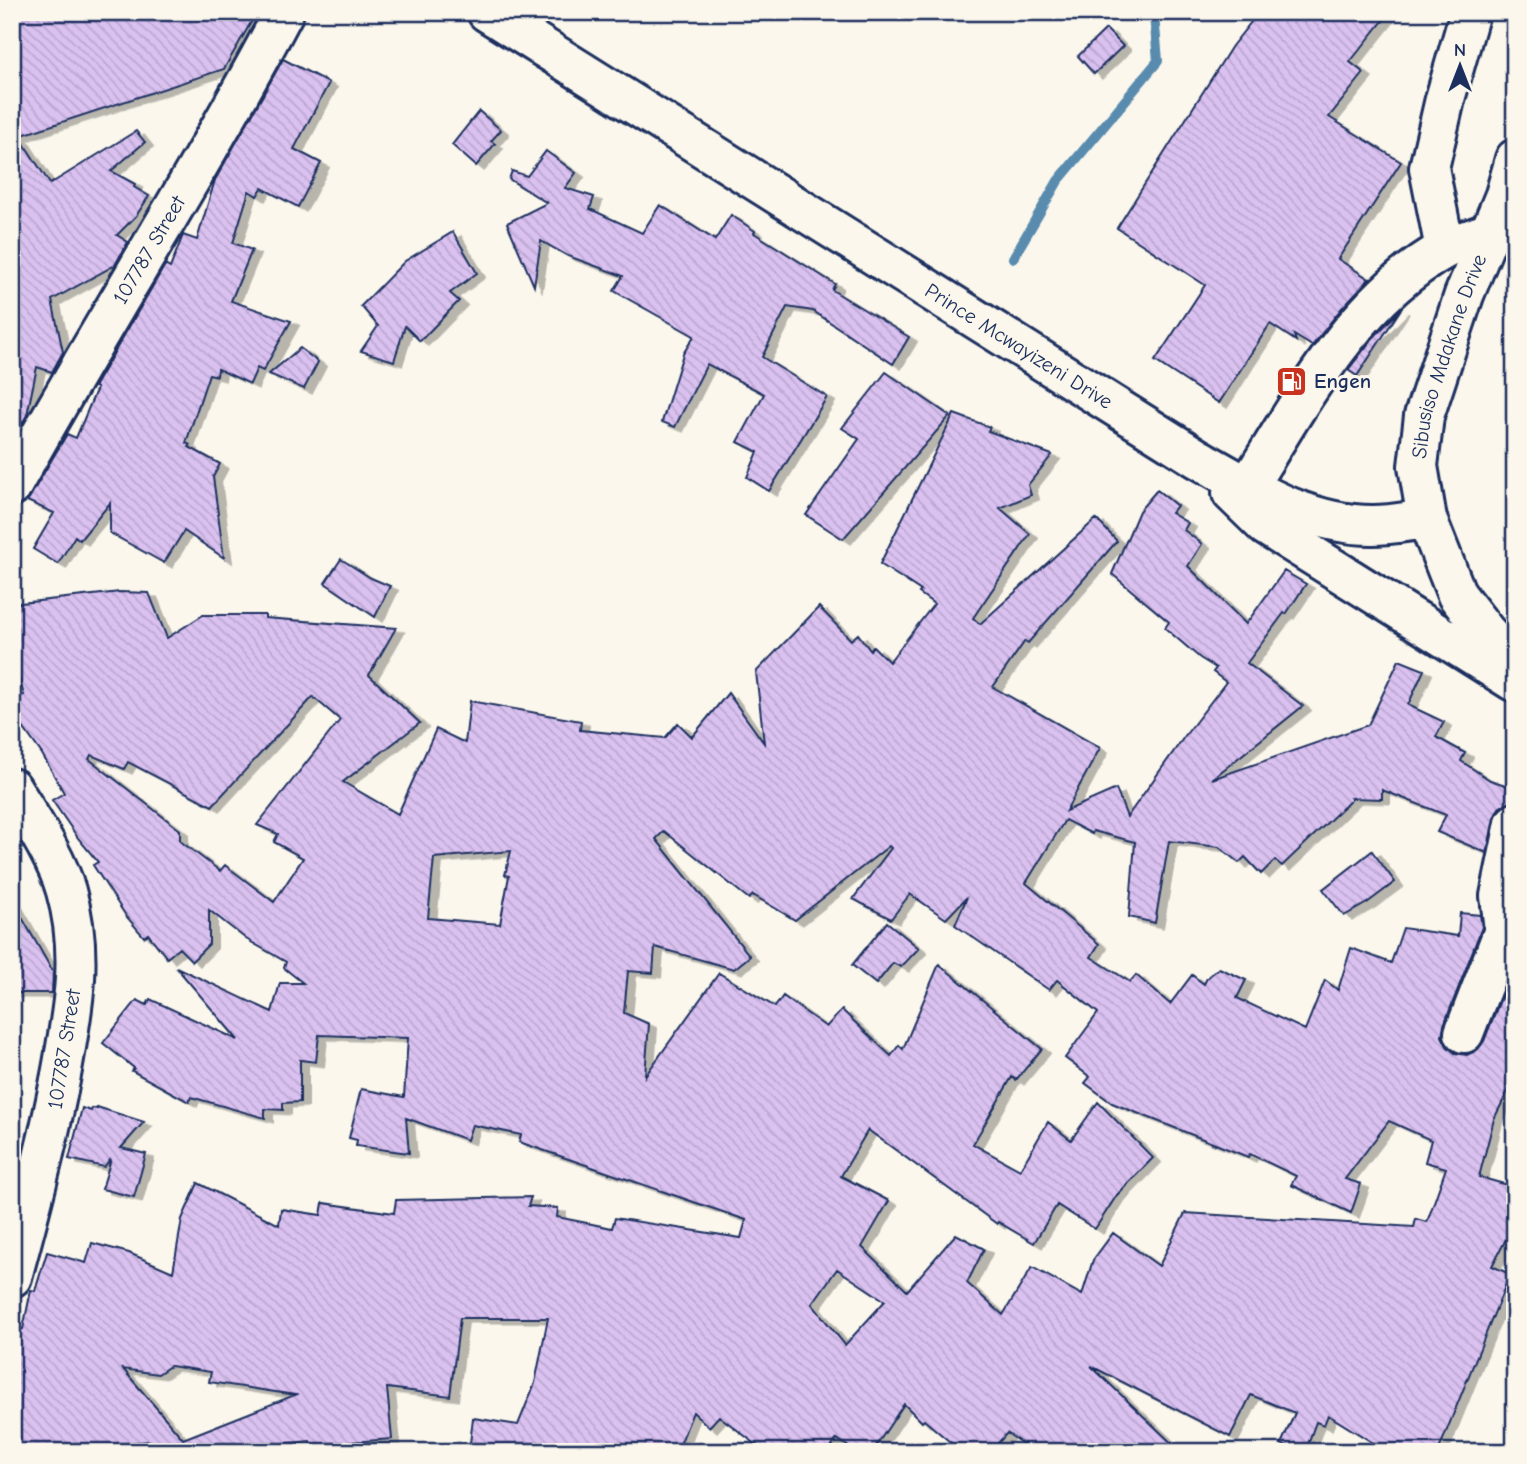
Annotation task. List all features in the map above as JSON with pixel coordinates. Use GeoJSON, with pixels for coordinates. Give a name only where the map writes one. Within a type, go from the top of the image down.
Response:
{"type":"FeatureCollection","features":[{"type":"Feature","properties":{"kind":"street","name":"107787 Street"},"geometry":{"type":"LineString","coordinates":[[12,486],[71,380],[254,69],[284,12]]}},
{"type":"Feature","properties":{"kind":"street","name":"Prince Mcwayizeni Drive"},"geometry":{"type":"LineString","coordinates":[[487,12],[1197,458],[1248,486],[1287,507],[1328,520],[1373,525],[1427,519]]}},
{"type":"Feature","properties":{"kind":"street"},"geometry":{"type":"LineString","coordinates":[[1445,249],[1429,168],[1470,12]]}},
{"type":"Feature","properties":{"kind":"street","name":"Sibusiso Mdakane Drive"},"geometry":{"type":"LineString","coordinates":[[1427,519],[1418,466],[1423,416],[1464,295],[1505,195],[1515,159]]}},
{"type":"Feature","properties":{"kind":"street"},"geometry":{"type":"LineString","coordinates":[[1248,486],[1330,356],[1366,313],[1407,276],[1445,249],[1490,232]]}},
{"type":"Feature","properties":{"kind":"street"},"geometry":{"type":"LineString","coordinates":[[1197,458],[1266,526],[1515,682]]}},
{"type":"Feature","properties":{"kind":"street"},"geometry":{"type":"LineString","coordinates":[[1427,519],[1457,594],[1486,632],[1515,663]]}},
{"type":"Feature","properties":{"kind":"street","name":"107787 Street"},"geometry":{"type":"LineString","coordinates":[[12,788],[43,841],[66,890],[75,937],[76,965],[75,997],[48,1143],[12,1277]]}},
{"type":"Feature","properties":{"kind":"street"},"geometry":{"type":"LineString","coordinates":[[1464,1033],[1504,930],[1515,823]]}},
{"type":"Feature","properties":{"kind":"building"},"geometry":{"type":"Polygon","coordinates":[[[12,12],[257,12],[224,69],[19,136],[50,184],[136,131],[145,142],[111,171],[135,184],[134,187],[149,196],[136,216],[117,235],[128,242],[115,265],[52,300],[63,352],[52,372],[37,367],[27,415],[12,441],[12,12]]]}},
{"type":"Feature","properties":{"kind":"building"},"geometry":{"type":"Polygon","coordinates":[[[1259,12],[1390,12],[1350,62],[1364,73],[1329,117],[1401,162],[1338,259],[1369,279],[1312,346],[1294,335],[1296,341],[1270,324],[1219,403],[1155,361],[1205,285],[1117,228],[1232,46],[1259,12]]]}},
{"type":"Feature","properties":{"kind":"building"},"geometry":{"type":"Polygon","coordinates":[[[1106,29],[1123,46],[1094,74],[1078,56],[1106,29]]]}},
{"type":"Feature","properties":{"kind":"building"},"geometry":{"type":"Polygon","coordinates":[[[283,59],[329,83],[294,149],[321,163],[298,207],[262,188],[257,196],[249,191],[233,243],[252,250],[231,301],[291,321],[263,371],[257,368],[250,384],[218,369],[217,376],[209,374],[186,443],[220,464],[213,477],[224,558],[184,531],[164,563],[110,533],[110,503],[80,540],[75,536],[58,564],[33,549],[54,513],[27,501],[67,434],[76,438],[97,388],[94,387],[165,265],[170,268],[183,235],[197,240],[215,180],[283,59]]]}},
{"type":"Feature","properties":{"kind":"building"},"geometry":{"type":"Polygon","coordinates":[[[479,111],[501,130],[491,141],[495,144],[476,166],[452,145],[479,111]]]}},
{"type":"Feature","properties":{"kind":"building"},"geometry":{"type":"Polygon","coordinates":[[[546,151],[576,173],[565,188],[594,197],[590,209],[642,233],[660,205],[715,240],[731,215],[755,231],[754,233],[835,284],[832,290],[909,337],[893,364],[813,311],[787,307],[762,357],[827,397],[769,491],[747,477],[758,452],[738,442],[764,394],[707,364],[675,427],[662,422],[683,354],[694,336],[614,291],[623,276],[568,256],[541,241],[534,286],[507,223],[547,203],[509,179],[512,171],[527,176],[546,151]]]}},
{"type":"Feature","properties":{"kind":"building"},"geometry":{"type":"Polygon","coordinates":[[[453,232],[477,273],[450,293],[459,301],[420,341],[405,326],[394,361],[361,351],[378,326],[361,306],[405,261],[453,232]]]}},
{"type":"Feature","properties":{"kind":"building"},"geometry":{"type":"Polygon","coordinates":[[[1401,309],[1357,376],[1348,370],[1373,338],[1401,309]]]}},
{"type":"Feature","properties":{"kind":"building"},"geometry":{"type":"Polygon","coordinates":[[[300,348],[318,362],[304,389],[269,374],[300,348]]]}},
{"type":"Feature","properties":{"kind":"building"},"geometry":{"type":"Polygon","coordinates":[[[886,372],[950,416],[843,539],[806,515],[859,439],[842,428],[886,372]]]}},
{"type":"Feature","properties":{"kind":"building"},"geometry":{"type":"Polygon","coordinates":[[[954,414],[990,427],[988,431],[1052,455],[1028,485],[1031,495],[1000,508],[1030,534],[973,618],[980,624],[1096,519],[1117,541],[1028,643],[1025,641],[993,687],[1100,748],[1066,811],[1116,789],[1127,817],[1226,682],[1213,672],[1216,668],[1165,628],[1169,622],[1112,574],[1139,511],[1157,490],[1177,506],[1171,513],[1188,523],[1184,530],[1202,544],[1188,566],[1246,624],[1284,571],[1306,584],[1247,663],[1303,706],[1212,779],[1368,725],[1399,660],[1424,670],[1408,705],[1444,722],[1436,737],[1465,753],[1461,761],[1490,780],[1515,788],[1515,802],[1499,808],[1494,818],[1487,853],[1437,832],[1446,815],[1382,790],[1382,799],[1351,798],[1282,866],[1275,860],[1261,874],[1245,857],[1239,863],[1219,847],[1169,841],[1155,923],[1129,917],[1135,842],[1093,831],[1092,834],[1065,820],[1026,883],[1099,944],[1091,957],[1130,982],[1136,975],[1170,1004],[1192,975],[1204,984],[1219,968],[1246,980],[1237,998],[1305,1030],[1325,980],[1338,990],[1351,948],[1391,963],[1403,928],[1458,936],[1460,913],[1480,915],[1482,927],[1442,1036],[1447,1046],[1455,1053],[1467,1055],[1477,1050],[1484,1041],[1508,980],[1515,982],[1515,1077],[1494,1119],[1479,1177],[1515,1187],[1515,1222],[1492,1266],[1510,1274],[1438,1452],[1388,1452],[1328,1415],[1324,1425],[1316,1422],[1305,1452],[1299,1452],[1281,1444],[1295,1413],[1251,1395],[1230,1437],[1091,1366],[1181,1452],[1034,1452],[1007,1433],[990,1452],[962,1452],[924,1420],[922,1422],[904,1404],[872,1452],[856,1452],[837,1439],[828,1452],[766,1452],[719,1416],[709,1427],[693,1412],[677,1452],[469,1452],[473,1418],[518,1425],[535,1383],[548,1318],[460,1318],[450,1396],[387,1388],[392,1439],[311,1445],[310,1441],[201,1452],[153,1452],[150,1441],[40,1452],[12,1452],[12,1330],[23,1329],[31,1290],[35,1291],[47,1252],[86,1263],[92,1243],[129,1253],[173,1272],[182,1219],[198,1183],[279,1225],[281,1209],[321,1215],[323,1203],[394,1213],[396,1200],[531,1197],[528,1206],[558,1208],[557,1217],[612,1228],[615,1218],[741,1238],[746,1220],[519,1142],[521,1135],[472,1125],[467,1140],[406,1118],[409,1153],[356,1146],[357,1140],[349,1138],[361,1089],[404,1097],[408,1038],[319,1035],[316,1062],[300,1060],[300,1102],[283,1103],[283,1110],[265,1109],[265,1118],[191,1097],[189,1102],[132,1071],[134,1068],[103,1043],[137,1000],[147,1005],[150,999],[238,1040],[176,967],[272,1012],[280,983],[303,983],[284,968],[286,962],[246,939],[209,910],[209,944],[192,961],[179,948],[167,958],[148,934],[144,937],[126,916],[93,865],[98,862],[52,800],[64,793],[42,754],[12,712],[12,698],[24,695],[12,654],[12,604],[120,592],[149,593],[167,638],[203,615],[265,615],[265,618],[396,628],[369,675],[420,723],[343,782],[398,814],[436,729],[465,743],[470,701],[581,721],[580,730],[665,738],[678,723],[692,737],[728,693],[764,743],[756,672],[819,607],[851,640],[858,634],[870,650],[873,646],[889,662],[934,604],[919,593],[921,591],[880,564],[954,414]],[[313,697],[212,806],[128,762],[124,769],[91,755],[89,759],[180,830],[180,841],[220,871],[225,865],[274,902],[303,858],[274,842],[278,834],[257,825],[340,720],[313,697]],[[664,831],[656,839],[750,956],[734,969],[655,947],[653,973],[628,971],[624,1013],[649,1024],[645,1076],[719,973],[775,1007],[783,996],[826,1027],[842,1010],[891,1056],[899,1045],[903,1049],[939,964],[1042,1049],[1016,1080],[1012,1077],[973,1144],[1020,1170],[1048,1122],[1071,1140],[1098,1102],[1153,1158],[1117,1195],[1095,1229],[1057,1205],[1034,1243],[998,1222],[997,1224],[868,1130],[841,1176],[889,1201],[862,1247],[907,1291],[956,1234],[984,1249],[967,1283],[1003,1315],[1032,1267],[1082,1295],[1093,1260],[1113,1233],[1159,1266],[1185,1213],[1414,1227],[1416,1219],[1427,1222],[1446,1168],[1425,1162],[1431,1140],[1389,1121],[1345,1179],[1361,1184],[1351,1213],[1291,1185],[1296,1176],[1250,1154],[1248,1157],[1112,1103],[1085,1083],[1090,1077],[1065,1058],[1098,1013],[1057,980],[1049,990],[955,925],[967,897],[946,919],[910,894],[891,919],[853,899],[891,848],[889,846],[795,920],[753,895],[749,899],[664,831]],[[511,851],[434,858],[428,918],[500,924],[509,876],[505,875],[511,851]],[[837,1269],[812,1304],[845,1345],[885,1301],[837,1269]],[[170,1366],[158,1374],[123,1369],[183,1439],[295,1395],[209,1382],[211,1372],[170,1366]]]}},
{"type":"Feature","properties":{"kind":"building"},"geometry":{"type":"Polygon","coordinates":[[[341,559],[371,578],[390,586],[375,617],[325,583],[341,559]]]}},
{"type":"Feature","properties":{"kind":"building"},"geometry":{"type":"Polygon","coordinates":[[[1372,851],[1395,882],[1344,916],[1323,889],[1372,851]]]}},
{"type":"Feature","properties":{"kind":"building"},"geometry":{"type":"Polygon","coordinates":[[[12,900],[53,972],[52,993],[12,993],[12,900]]]}},
{"type":"Feature","properties":{"kind":"building"},"geometry":{"type":"Polygon","coordinates":[[[887,922],[919,948],[901,967],[893,963],[876,984],[852,965],[887,922]]]}},
{"type":"Feature","properties":{"kind":"building"},"geometry":{"type":"Polygon","coordinates":[[[97,1107],[144,1122],[121,1148],[146,1154],[134,1197],[102,1189],[111,1159],[104,1167],[69,1159],[82,1108],[91,1111],[97,1107]]]}},
{"type":"Feature","properties":{"kind":"waterway"},"geometry":{"type":"LineString","coordinates":[[1013,258],[1058,181],[1158,61],[1154,15],[1151,12]]}},
{"type":"Feature","properties":{"kind":"place","name":"Engen"},"geometry":{"type":"Point","coordinates":[1291,381]}}]}
